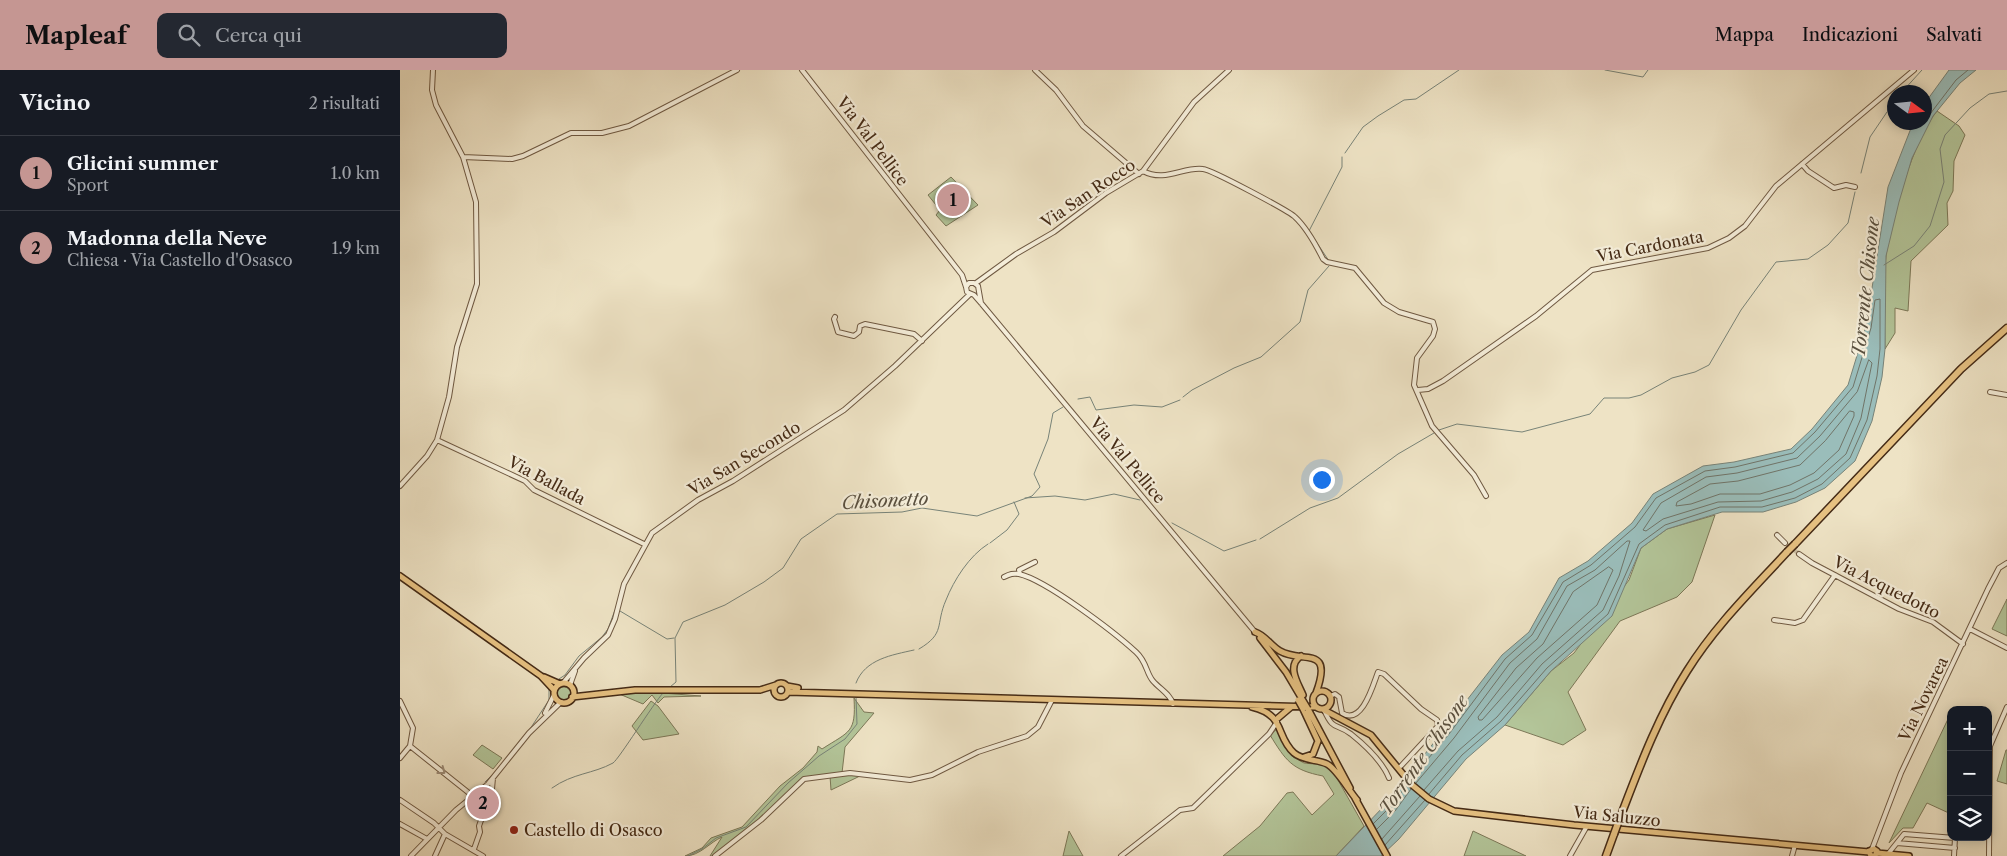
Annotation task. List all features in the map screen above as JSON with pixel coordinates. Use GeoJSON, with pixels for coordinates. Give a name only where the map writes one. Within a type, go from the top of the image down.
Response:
{"type":"FeatureCollection","features":[{"type":"Feature","properties":{"kind":"highway"},"geometry":{"type":"LineString","coordinates":[[1608,856],[1651,739],[1688,670],[1717,628],[1962,369],[2007,328]]}},
{"type":"Feature","properties":{"kind":"highway"},"geometry":{"type":"LineString","coordinates":[[1796,545],[1964,370],[2007,332]]}},
{"type":"Feature","properties":{"kind":"main road"},"geometry":{"type":"LineString","coordinates":[[400,576],[541,676],[571,686],[587,695]]}},
{"type":"Feature","properties":{"kind":"main road"},"geometry":{"type":"LineString","coordinates":[[1255,632],[1280,651],[1289,655],[1304,655],[1314,658],[1319,664],[1321,679],[1336,715]]}},
{"type":"Feature","properties":{"kind":"main road"},"geometry":{"type":"LineString","coordinates":[[1255,632],[1286,672],[1308,708],[1356,800]]}},
{"type":"Feature","properties":{"kind":"main road"},"geometry":{"type":"LineString","coordinates":[[1302,699],[1293,668],[1294,662],[1304,655]]}},
{"type":"Feature","properties":{"kind":"main road"},"geometry":{"type":"LineString","coordinates":[[541,676],[561,702],[566,702],[572,697],[635,690],[760,690],[781,683],[787,689],[883,696],[1251,706],[1278,720]]}},
{"type":"Feature","properties":{"kind":"main road"},"geometry":{"type":"LineString","coordinates":[[1302,758],[1313,754],[1318,741],[1308,708],[1321,679]]}},
{"type":"Feature","properties":{"kind":"main road"},"geometry":{"type":"LineString","coordinates":[[554,693],[561,683]]}},
{"type":"Feature","properties":{"kind":"main road"},"geometry":{"type":"LineString","coordinates":[[776,685],[774,690],[776,696]]}},
{"type":"Feature","properties":{"kind":"main road"},"geometry":{"type":"LineString","coordinates":[[571,686],[572,697]]}},
{"type":"Feature","properties":{"kind":"main road"},"geometry":{"type":"LineString","coordinates":[[760,690],[783,697],[787,689]]}},
{"type":"Feature","properties":{"kind":"main road"},"geometry":{"type":"LineString","coordinates":[[1315,696],[1328,694]]}},
{"type":"Feature","properties":{"kind":"main road"},"geometry":{"type":"LineString","coordinates":[[1308,708],[1315,696]]}},
{"type":"Feature","properties":{"kind":"main road"},"geometry":{"type":"LineString","coordinates":[[1324,710],[1331,704]]}},
{"type":"Feature","properties":{"kind":"main road","name":"Via Saluzzo"},"geometry":{"type":"LineString","coordinates":[[1231,705],[1294,706],[1324,710],[1336,715],[1371,735],[1416,789],[1438,804],[1462,812],[1587,826],[1871,852]]}},
{"type":"Feature","properties":{"kind":"main road"},"geometry":{"type":"LineString","coordinates":[[1271,715],[1273,705]]}},
{"type":"Feature","properties":{"kind":"main road"},"geometry":{"type":"LineString","coordinates":[[1273,705],[1292,752],[1302,758],[1322,762],[1332,768],[1362,809],[1387,856]]}},
{"type":"Feature","properties":{"kind":"main road"},"geometry":{"type":"LineString","coordinates":[[1278,720],[1286,709],[1294,706]]}},
{"type":"Feature","properties":{"kind":"main road"},"geometry":{"type":"LineString","coordinates":[[1871,852],[1876,849],[1876,854],[1908,856]]}},
{"type":"Feature","properties":{"kind":"street"},"geometry":{"type":"LineString","coordinates":[[400,486],[427,456],[437,440],[449,397],[457,347],[477,284],[476,202],[463,157],[436,105],[432,90],[433,70]]}},
{"type":"Feature","properties":{"kind":"street","name":"Via Val Pellice"},"geometry":{"type":"LineString","coordinates":[[802,70],[962,275],[966,289],[981,303],[1255,632]]}},
{"type":"Feature","properties":{"kind":"street"},"geometry":{"type":"LineString","coordinates":[[1035,70],[1056,90],[1083,126],[1141,172],[1150,175],[1160,175],[1203,169],[1245,190],[1297,218],[1323,259],[1327,262],[1355,268],[1384,303],[1399,312],[1433,322],[1434,336],[1417,358],[1414,385],[1418,390],[1432,426],[1474,475],[1486,496]]}},
{"type":"Feature","properties":{"kind":"street","name":"Via San Rocco"},"geometry":{"type":"LineString","coordinates":[[966,289],[986,277],[1016,254],[1054,232],[1087,206],[1141,172],[1194,102],[1229,70]]}},
{"type":"Feature","properties":{"kind":"street","name":"Via Cardonata"},"geometry":{"type":"LineString","coordinates":[[1418,390],[1428,389],[1443,381],[1536,316],[1592,270],[1718,245],[1745,226],[1776,186],[1914,70]]}},
{"type":"Feature","properties":{"kind":"street"},"geometry":{"type":"LineString","coordinates":[[463,157],[512,159],[523,156],[571,133],[602,133],[629,126],[733,71]]}},
{"type":"Feature","properties":{"kind":"street"},"geometry":{"type":"LineString","coordinates":[[1802,164],[1808,171],[1834,188],[1846,184],[1855,187]]}},
{"type":"Feature","properties":{"kind":"street"},"geometry":{"type":"LineString","coordinates":[[962,275],[974,283],[979,290],[981,303]]}},
{"type":"Feature","properties":{"kind":"street","name":"Via San Rocco"},"geometry":{"type":"LineString","coordinates":[[979,290],[986,277]]}},
{"type":"Feature","properties":{"kind":"street"},"geometry":{"type":"LineString","coordinates":[[962,300],[966,289]]}},
{"type":"Feature","properties":{"kind":"street","name":"Via San Secondo"},"geometry":{"type":"LineString","coordinates":[[561,683],[608,635],[615,620],[624,584],[644,544],[652,533],[698,500],[733,481],[844,410],[922,341],[962,300],[979,290]]}},
{"type":"Feature","properties":{"kind":"street"},"geometry":{"type":"LineString","coordinates":[[835,318],[838,332],[846,335],[854,336],[859,332],[860,326],[865,324],[914,334],[922,341]]}},
{"type":"Feature","properties":{"kind":"street"},"geometry":{"type":"LineString","coordinates":[[1990,392],[2007,395]]}},
{"type":"Feature","properties":{"kind":"street","name":"Via Ballada"},"geometry":{"type":"LineString","coordinates":[[437,440],[525,481],[534,490],[644,544]]}},
{"type":"Feature","properties":{"kind":"street"},"geometry":{"type":"LineString","coordinates":[[1776,535],[1785,543]]}},
{"type":"Feature","properties":{"kind":"street","name":"Via Acquedotto"},"geometry":{"type":"LineString","coordinates":[[1799,554],[1900,609],[1933,622],[1963,644]]}},
{"type":"Feature","properties":{"kind":"street"},"geometry":{"type":"LineString","coordinates":[[1020,574],[1019,570],[1034,562]]}},
{"type":"Feature","properties":{"kind":"street","name":"Via Novarea"},"geometry":{"type":"LineString","coordinates":[[1871,852],[1888,802],[1992,582],[1999,568],[2006,564]]}},
{"type":"Feature","properties":{"kind":"street"},"geometry":{"type":"LineString","coordinates":[[1004,577],[1012,573],[1020,574],[1052,590],[1137,653],[1148,666],[1151,679],[1172,698],[1174,704]]}},
{"type":"Feature","properties":{"kind":"street"},"geometry":{"type":"LineString","coordinates":[[1774,620],[1795,623],[1803,620],[1835,575]]}},
{"type":"Feature","properties":{"kind":"street"},"geometry":{"type":"LineString","coordinates":[[1970,629],[2007,648]]}},
{"type":"Feature","properties":{"kind":"street"},"geometry":{"type":"LineString","coordinates":[[571,686],[577,665]]}},
{"type":"Feature","properties":{"kind":"street"},"geometry":{"type":"LineString","coordinates":[[1328,694],[1335,694],[1339,697],[1342,713],[1351,716],[1356,714],[1364,704],[1378,672],[1384,674],[1439,723],[1400,769]]}},
{"type":"Feature","properties":{"kind":"street"},"geometry":{"type":"LineString","coordinates":[[536,726],[554,693]]}},
{"type":"Feature","properties":{"kind":"street"},"geometry":{"type":"LineString","coordinates":[[715,856],[761,820],[804,779],[850,773],[910,780],[939,773],[978,752],[1028,736],[1038,727],[1052,700]]}},
{"type":"Feature","properties":{"kind":"street"},"geometry":{"type":"LineString","coordinates":[[400,701],[413,728],[410,746],[400,758]]}},
{"type":"Feature","properties":{"kind":"street"},"geometry":{"type":"LineString","coordinates":[[412,856],[438,827],[474,797],[493,778],[536,726],[561,702]]}},
{"type":"Feature","properties":{"kind":"street"},"geometry":{"type":"LineString","coordinates":[[1989,856],[1990,745],[2007,707]]}},
{"type":"Feature","properties":{"kind":"street"},"geometry":{"type":"LineString","coordinates":[[1324,710],[1334,726],[1350,733],[1380,762],[1389,778]]}},
{"type":"Feature","properties":{"kind":"street"},"geometry":{"type":"LineString","coordinates":[[1122,856],[1180,810],[1193,808],[1269,734],[1278,720]]}},
{"type":"Feature","properties":{"kind":"street"},"geometry":{"type":"LineString","coordinates":[[410,746],[474,797]]}},
{"type":"Feature","properties":{"kind":"street"},"geometry":{"type":"LineString","coordinates":[[474,849],[480,832],[479,826],[492,789],[493,778]]}},
{"type":"Feature","properties":{"kind":"street"},"geometry":{"type":"LineString","coordinates":[[400,800],[445,834],[474,849],[482,856]]}},
{"type":"Feature","properties":{"kind":"street"},"geometry":{"type":"LineString","coordinates":[[400,824],[427,839]]}},
{"type":"Feature","properties":{"kind":"street"},"geometry":{"type":"LineString","coordinates":[[1570,856],[1587,826]]}},
{"type":"Feature","properties":{"kind":"street"},"geometry":{"type":"LineString","coordinates":[[435,856],[445,834]]}},
{"type":"Feature","properties":{"kind":"street"},"geometry":{"type":"LineString","coordinates":[[1888,854],[1904,834],[1955,838],[1954,856]]}},
{"type":"Feature","properties":{"kind":"street"},"geometry":{"type":"LineString","coordinates":[[1897,843],[1955,848]]}},
{"type":"Feature","properties":{"kind":"street"},"geometry":{"type":"LineString","coordinates":[[1792,856],[1794,845]]}},
{"type":"Feature","properties":{"kind":"green space"},"geometry":{"type":"Polygon","coordinates":[[[1937,111],[1959,126],[1965,135],[1954,161],[1953,191],[1947,203],[1948,225],[1911,261],[1908,311],[1895,308],[1895,333],[1885,349],[1884,291],[1888,241],[1904,180],[1925,130],[1932,130],[1932,118],[1937,111]]]}},
{"type":"Feature","properties":{"kind":"green space"},"geometry":{"type":"Polygon","coordinates":[[[951,177],[978,205],[946,226],[936,215],[940,210],[928,195],[951,177]]]}},
{"type":"Feature","properties":{"kind":"green space"},"geometry":{"type":"Polygon","coordinates":[[[1715,515],[1692,582],[1677,597],[1620,621],[1568,692],[1586,730],[1563,745],[1505,725],[1551,671],[1574,653],[1629,580],[1641,548],[1667,529],[1715,515]]]}},
{"type":"Feature","properties":{"kind":"green space"},"geometry":{"type":"Polygon","coordinates":[[[2007,599],[2007,636],[1992,629],[2007,599]]]}},
{"type":"Feature","properties":{"kind":"green space"},"geometry":{"type":"Polygon","coordinates":[[[561,687],[567,687],[571,694],[567,701],[561,701],[557,697],[557,691],[561,687]]]}},
{"type":"Feature","properties":{"kind":"green space"},"geometry":{"type":"Polygon","coordinates":[[[617,693],[662,693],[701,696],[664,697],[658,703],[652,695],[643,704],[617,693]]]}},
{"type":"Feature","properties":{"kind":"green space"},"geometry":{"type":"Polygon","coordinates":[[[854,698],[864,712],[874,713],[845,747],[842,773],[806,777],[786,793],[759,820],[714,856],[710,856],[722,837],[695,854],[685,856],[702,848],[711,838],[742,827],[780,786],[803,768],[817,752],[818,746],[822,749],[845,734],[852,725],[854,718],[854,698]]]}},
{"type":"Feature","properties":{"kind":"green space"},"geometry":{"type":"Polygon","coordinates":[[[651,701],[658,706],[679,734],[643,740],[632,726],[651,701]]]}},
{"type":"Feature","properties":{"kind":"green space"},"geometry":{"type":"Polygon","coordinates":[[[1947,721],[1947,812],[1927,803],[1913,828],[1903,828],[1889,843],[1947,721]]]}},
{"type":"Feature","properties":{"kind":"green space"},"geometry":{"type":"Polygon","coordinates":[[[1277,729],[1293,757],[1304,763],[1324,765],[1334,773],[1364,826],[1336,856],[1223,856],[1260,826],[1287,793],[1293,792],[1312,815],[1334,794],[1323,776],[1304,771],[1286,758],[1270,735],[1277,729]]]}},
{"type":"Feature","properties":{"kind":"green space"},"geometry":{"type":"Polygon","coordinates":[[[482,745],[502,758],[493,769],[473,755],[482,745]]]}},
{"type":"Feature","properties":{"kind":"green space"},"geometry":{"type":"Polygon","coordinates":[[[2007,750],[2007,784],[1997,781],[2007,750]]]}},
{"type":"Feature","properties":{"kind":"green space"},"geometry":{"type":"Polygon","coordinates":[[[851,774],[860,776],[831,790],[830,776],[851,774]]]}},
{"type":"Feature","properties":{"kind":"green space"},"geometry":{"type":"Polygon","coordinates":[[[1069,831],[1083,856],[1063,856],[1069,831]]]}},
{"type":"Feature","properties":{"kind":"green space"},"geometry":{"type":"Polygon","coordinates":[[[1473,831],[1526,856],[1464,856],[1473,831]]]}},
{"type":"Feature","properties":{"kind":"water"},"geometry":{"type":"Polygon","coordinates":[[[1949,70],[1976,70],[1960,83],[1932,118],[1932,93],[1949,70]]]}},
{"type":"Feature","properties":{"kind":"water"},"geometry":{"type":"Polygon","coordinates":[[[1910,130],[1926,130],[1912,158],[1886,256],[1885,349],[1882,377],[1872,421],[1855,461],[1825,488],[1796,502],[1763,512],[1722,512],[1667,529],[1641,548],[1612,616],[1551,671],[1505,725],[1466,759],[1399,839],[1381,856],[1336,856],[1386,804],[1502,655],[1529,632],[1559,578],[1588,561],[1632,523],[1653,494],[1703,466],[1734,462],[1791,449],[1812,429],[1848,385],[1866,326],[1888,187],[1910,130]]]}},
{"type":"Feature","properties":{"kind":"water"},"geometry":{"type":"Polygon","coordinates":[[[952,203],[956,208],[959,206],[963,211],[955,217],[947,208],[952,203]]]}},
{"type":"Feature","properties":{"kind":"waterway"},"geometry":{"type":"LineString","coordinates":[[1345,153],[1363,127],[1378,116],[1404,100],[1416,99],[1459,70]]}},
{"type":"Feature","properties":{"kind":"waterway"},"geometry":{"type":"LineString","coordinates":[[1605,70],[1643,77],[1648,70]]}},
{"type":"Feature","properties":{"kind":"waterway"},"geometry":{"type":"LineString","coordinates":[[1908,85],[1922,70]]}},
{"type":"Feature","properties":{"kind":"waterway","name":"Torrente Chisone"},"geometry":{"type":"LineString","coordinates":[[1884,265],[1914,246],[1930,226],[1944,182],[1940,149],[1945,135],[1970,108],[1989,94],[2007,91]]}},
{"type":"Feature","properties":{"kind":"waterway"},"geometry":{"type":"LineString","coordinates":[[1861,173],[1870,137],[1887,112]]}},
{"type":"Feature","properties":{"kind":"waterway"},"geometry":{"type":"LineString","coordinates":[[1309,231],[1342,167],[1342,157]]}},
{"type":"Feature","properties":{"kind":"waterway"},"geometry":{"type":"LineString","coordinates":[[1439,430],[1457,424],[1522,432],[1590,414],[1604,398],[1629,398],[1641,395],[1672,378],[1695,372],[1709,365],[1741,310],[1776,262],[1808,259],[1828,245],[1848,223],[1855,192]]}},
{"type":"Feature","properties":{"kind":"waterway"},"geometry":{"type":"LineString","coordinates":[[1311,234],[1329,261]]}},
{"type":"Feature","properties":{"kind":"waterway"},"geometry":{"type":"LineString","coordinates":[[1183,397],[1192,390],[1234,368],[1261,357],[1300,322],[1308,290],[1329,266]]}},
{"type":"Feature","properties":{"kind":"waterway"},"geometry":{"type":"LineString","coordinates":[[1078,399],[1090,397],[1096,410],[1134,405],[1162,407],[1180,400]]}},
{"type":"Feature","properties":{"kind":"waterway","name":"Chisonetto"},"geometry":{"type":"LineString","coordinates":[[670,687],[676,682],[675,638],[683,622],[725,605],[764,582],[783,568],[801,539],[837,514],[902,512],[922,508],[977,516],[1032,496],[1040,487],[1034,474],[1048,439],[1053,413],[1063,407]]}},
{"type":"Feature","properties":{"kind":"waterway"},"geometry":{"type":"LineString","coordinates":[[1260,539],[1310,508],[1338,498],[1398,454],[1434,433]]}},
{"type":"Feature","properties":{"kind":"waterway"},"geometry":{"type":"LineString","coordinates":[[1025,498],[1055,496],[1085,500],[1114,494],[1140,500]]}},
{"type":"Feature","properties":{"kind":"waterway","name":"Chisonetto"},"geometry":{"type":"LineString","coordinates":[[990,543],[1007,530],[1019,514],[1014,502]]}},
{"type":"Feature","properties":{"kind":"waterway"},"geometry":{"type":"LineString","coordinates":[[1172,523],[1224,551],[1256,540]]}},
{"type":"Feature","properties":{"kind":"waterway","name":"Chisonetto"},"geometry":{"type":"LineString","coordinates":[[919,649],[937,633],[943,609],[953,584],[968,562],[988,544]]}},
{"type":"Feature","properties":{"kind":"waterway"},"geometry":{"type":"LineString","coordinates":[[556,681],[565,675],[579,656],[602,637],[608,629],[615,610]]}},
{"type":"Feature","properties":{"kind":"waterway"},"geometry":{"type":"LineString","coordinates":[[620,611],[667,639],[674,638]]}},
{"type":"Feature","properties":{"kind":"waterway","name":"Chisonetto"},"geometry":{"type":"LineString","coordinates":[[856,683],[866,668],[880,659],[914,650]]}},
{"type":"Feature","properties":{"kind":"waterway"},"geometry":{"type":"LineString","coordinates":[[530,729],[549,700],[549,689]]}},
{"type":"Feature","properties":{"kind":"waterway","name":"Chisonetto"},"geometry":{"type":"LineString","coordinates":[[552,788],[575,776],[613,763],[663,693]]}},
{"type":"Feature","properties":{"kind":"waterway","name":"Chisonetto"},"geometry":{"type":"LineString","coordinates":[[688,856],[702,849],[716,838],[746,827],[788,783],[819,756],[845,739],[857,724],[856,697]]}},
{"type":"Feature","properties":{"kind":"waterway"},"geometry":{"type":"LineString","coordinates":[[485,782],[496,771]]}},
{"type":"Feature","properties":{"kind":"tunnel"},"geometry":{"type":"LineString","coordinates":[[1785,543],[1799,554]]}},
{"type":"Feature","properties":{"kind":"place","name":"Glicini summer"},"geometry":{"type":"Point","coordinates":[953,200]}},
{"type":"Feature","properties":{"kind":"place","name":"Madonna della Neve"},"geometry":{"type":"Point","coordinates":[483,803]}},
{"type":"Feature","properties":{"kind":"place","name":"Castello di Osasco"},"geometry":{"type":"Point","coordinates":[514,830]}}]}
